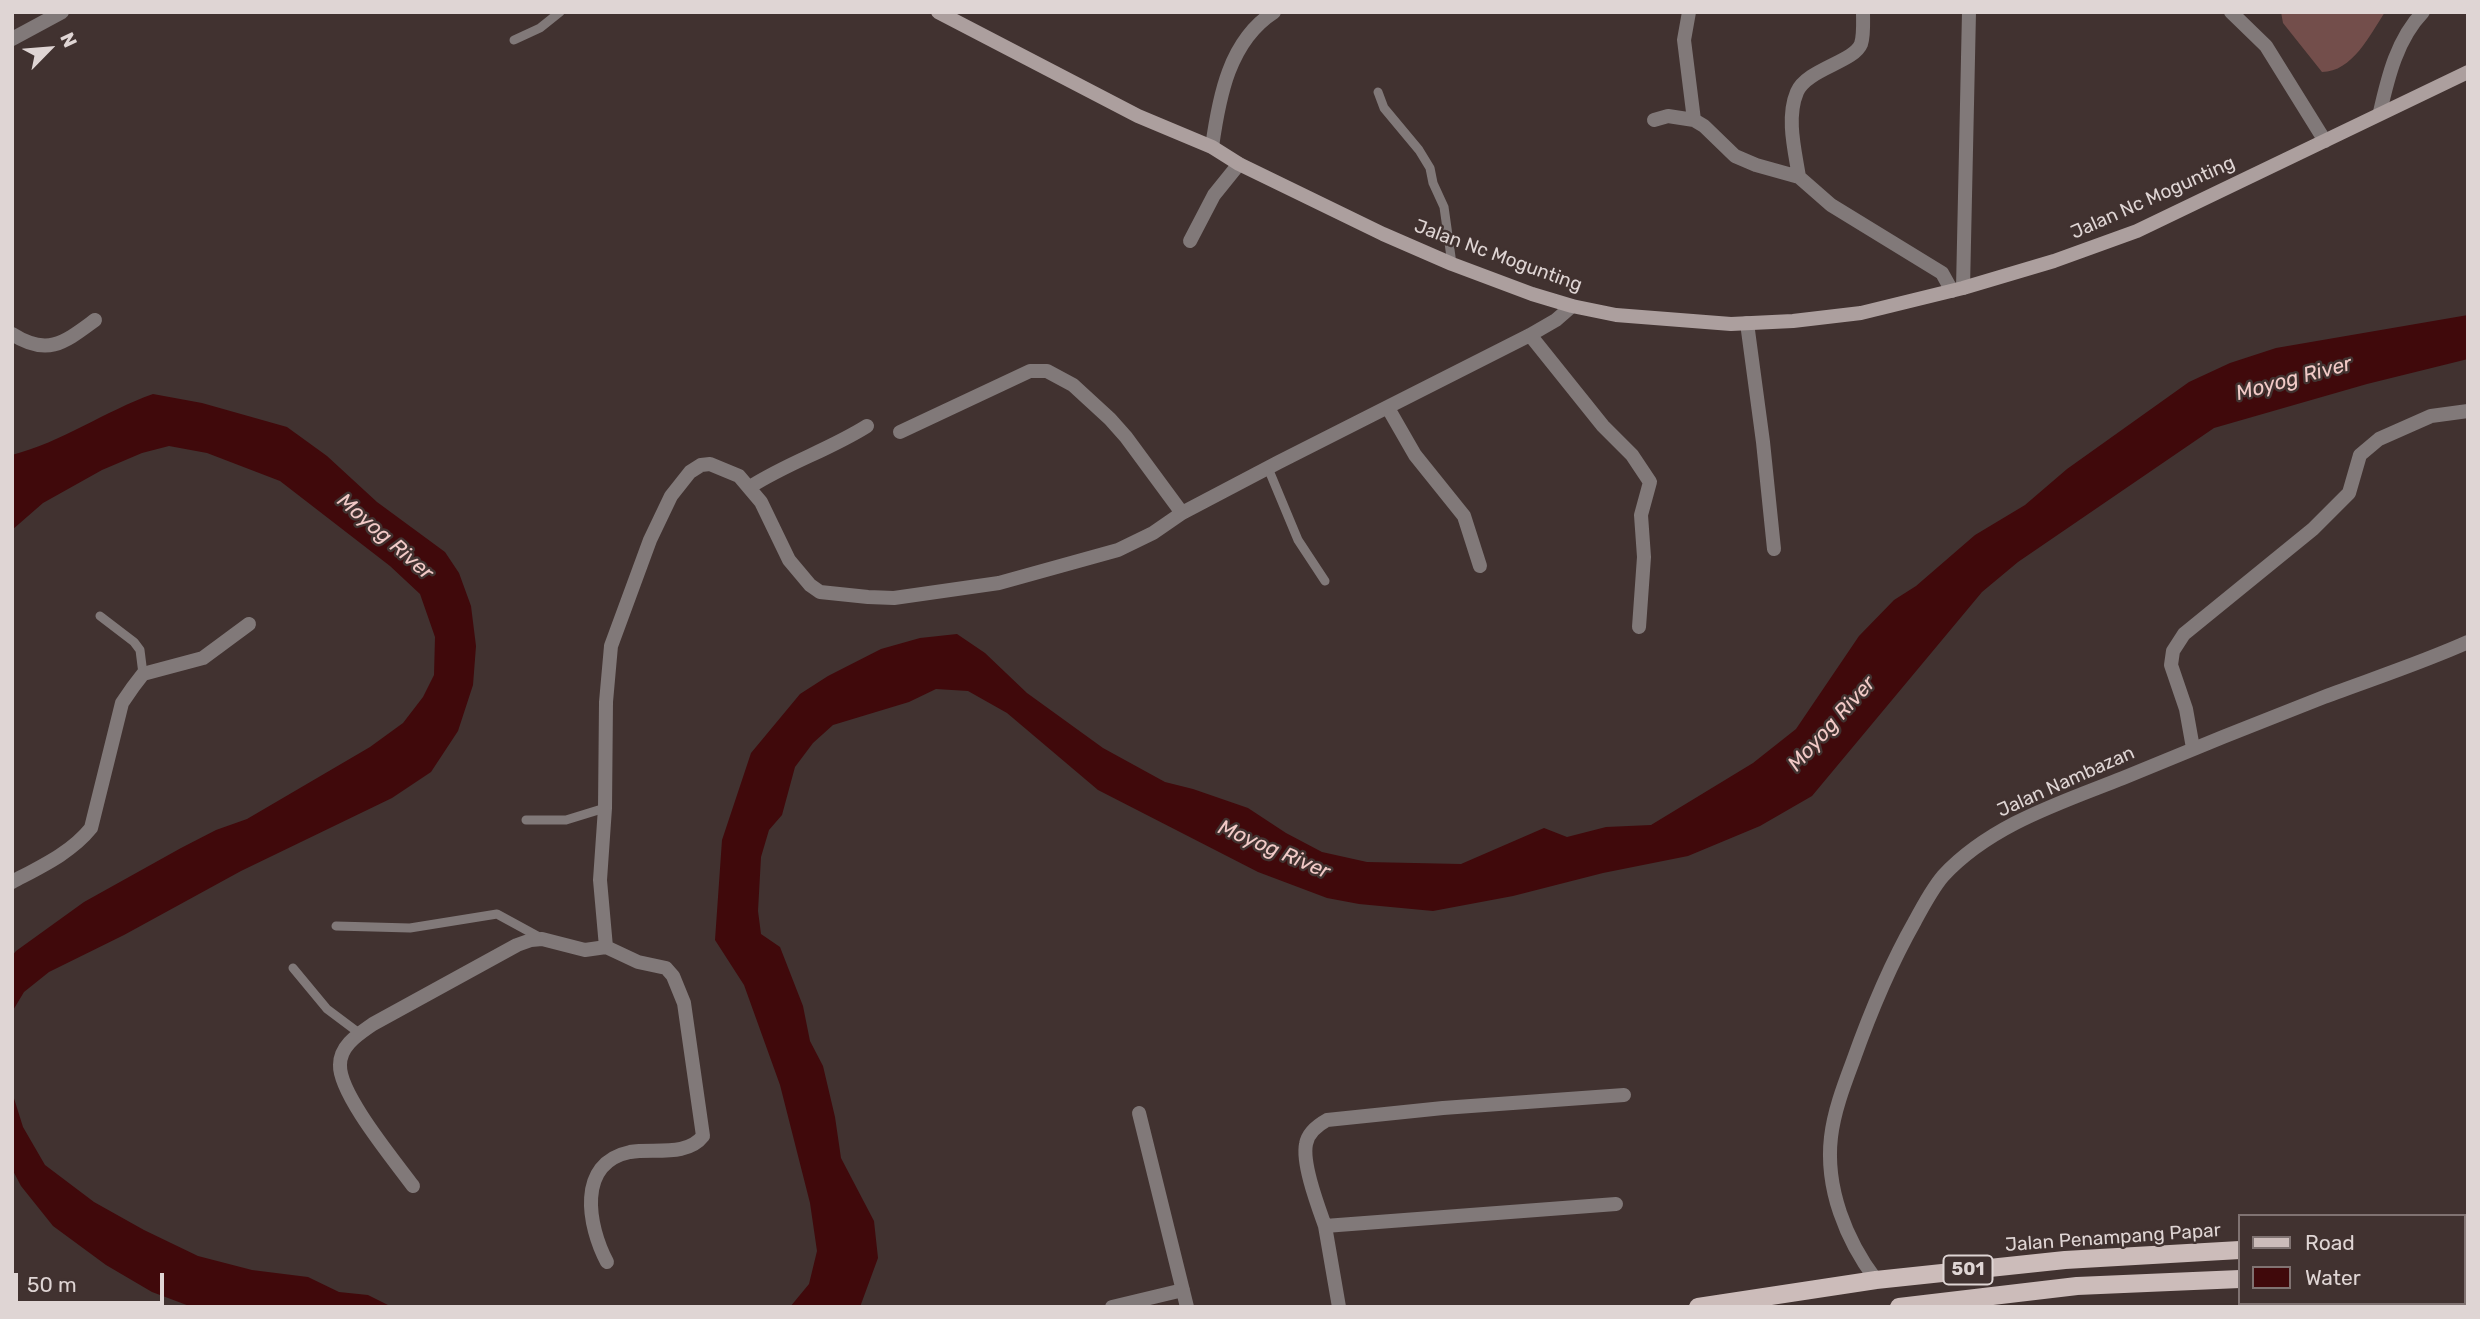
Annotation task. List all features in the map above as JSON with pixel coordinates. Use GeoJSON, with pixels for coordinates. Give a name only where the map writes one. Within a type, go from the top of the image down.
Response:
{"type":"FeatureCollection","features":[{"type":"Feature","properties":{"kind":"main road","name":"Jalan Penampang Papar"},"geometry":{"type":"LineString","coordinates":[[1698,1307],[1876,1280],[2065,1260],[2238,1250]]}},
{"type":"Feature","properties":{"kind":"main road","name":"501"},"geometry":{"type":"LineString","coordinates":[[1899,1307],[2077,1286],[2238,1279]]}},
{"type":"Feature","properties":{"kind":"street"},"geometry":{"type":"LineString","coordinates":[[12,39],[62,12]]}},
{"type":"Feature","properties":{"kind":"street","name":"Jalan Nc Mogunting"},"geometry":{"type":"LineString","coordinates":[[938,12],[1139,116],[1212,147],[1239,164],[1383,234],[1452,264],[1532,294],[1616,315],[1746,323],[1861,313],[1957,290],[2054,261],[2137,231],[2468,72]]}},
{"type":"Feature","properties":{"kind":"street"},"geometry":{"type":"LineString","coordinates":[[1212,147],[1218,101],[1244,40],[1259,22],[1274,12]]}},
{"type":"Feature","properties":{"kind":"street"},"geometry":{"type":"LineString","coordinates":[[1689,12],[1684,40],[1694,120]]}},
{"type":"Feature","properties":{"kind":"street"},"geometry":{"type":"LineString","coordinates":[[1800,177],[1792,118],[1797,91],[1812,75],[1858,49],[1863,12]]}},
{"type":"Feature","properties":{"kind":"street"},"geometry":{"type":"LineString","coordinates":[[1957,290],[1969,12]]}},
{"type":"Feature","properties":{"kind":"street"},"geometry":{"type":"LineString","coordinates":[[2231,12],[2266,46],[2325,141]]}},
{"type":"Feature","properties":{"kind":"street"},"geometry":{"type":"LineString","coordinates":[[2380,112],[2389,71],[2415,21],[2423,12]]}},
{"type":"Feature","properties":{"kind":"street"},"geometry":{"type":"LineString","coordinates":[[1654,120],[1668,116],[1694,120],[1735,156],[1756,165],[1800,177],[1831,205],[1942,273],[1957,290]]}},
{"type":"Feature","properties":{"kind":"street"},"geometry":{"type":"LineString","coordinates":[[1190,242],[1214,195],[1239,164]]}},
{"type":"Feature","properties":{"kind":"street"},"geometry":{"type":"LineString","coordinates":[[606,947],[600,880],[605,808],[606,702],[611,646],[641,561],[671,496],[681,482],[701,465],[710,464],[723,468],[739,476],[750,487],[761,502],[789,560],[810,585],[820,592],[868,597],[916,596],[999,583],[1118,550],[1268,468],[1530,335],[1556,320],[1572,306]]}},
{"type":"Feature","properties":{"kind":"street"},"geometry":{"type":"LineString","coordinates":[[12,334],[35,345],[47,346],[69,339],[95,320]]}},
{"type":"Feature","properties":{"kind":"street"},"geometry":{"type":"LineString","coordinates":[[1746,323],[1763,442],[1774,549]]}},
{"type":"Feature","properties":{"kind":"street"},"geometry":{"type":"LineString","coordinates":[[1530,335],[1603,426],[1632,455],[1650,482],[1641,515],[1644,557],[1639,627]]}},
{"type":"Feature","properties":{"kind":"street"},"geometry":{"type":"LineString","coordinates":[[900,432],[938,416],[1014,377],[1030,371],[1048,371],[1073,384],[1110,419],[1182,513]]}},
{"type":"Feature","properties":{"kind":"street"},"geometry":{"type":"LineString","coordinates":[[1388,408],[1415,455],[1464,516],[1480,566]]}},
{"type":"Feature","properties":{"kind":"street"},"geometry":{"type":"LineString","coordinates":[[2193,748],[2186,709],[2171,665],[2173,650],[2184,634],[2314,529],[2349,494],[2360,455],[2379,439],[2431,416],[2468,411]]}},
{"type":"Feature","properties":{"kind":"street"},"geometry":{"type":"LineString","coordinates":[[750,487],[777,469],[846,439],[867,426]]}},
{"type":"Feature","properties":{"kind":"street"},"geometry":{"type":"LineString","coordinates":[[12,883],[80,842],[91,828],[122,703],[143,674],[203,658],[249,624]]}},
{"type":"Feature","properties":{"kind":"street","name":"Jalan Nambazan"},"geometry":{"type":"LineString","coordinates":[[1876,1280],[1854,1247],[1840,1209],[1832,1176],[1831,1137],[1834,1118],[1863,1032],[1907,936],[1941,878],[1998,833],[2054,806],[2193,748],[2468,642]]}},
{"type":"Feature","properties":{"kind":"street"},"geometry":{"type":"LineString","coordinates":[[412,1185],[371,1128],[342,1076],[342,1054],[359,1034],[517,945],[531,940],[542,939],[585,950],[606,947],[638,962],[666,968],[673,976],[684,1003],[703,1136],[698,1143],[689,1147],[632,1152],[621,1155],[604,1166],[590,1192],[590,1212],[599,1247],[607,1262]]}},
{"type":"Feature","properties":{"kind":"street"},"geometry":{"type":"LineString","coordinates":[[1339,1307],[1325,1226],[1308,1167],[1306,1144],[1314,1127],[1327,1120],[1624,1094]]}},
{"type":"Feature","properties":{"kind":"street"},"geometry":{"type":"LineString","coordinates":[[1139,1113],[1187,1307]]}},
{"type":"Feature","properties":{"kind":"street"},"geometry":{"type":"LineString","coordinates":[[1325,1226],[1616,1204]]}},
{"type":"Feature","properties":{"kind":"street"},"geometry":{"type":"LineString","coordinates":[[1112,1307],[1183,1290]]}},
{"type":"Feature","properties":{"kind":"lane"},"geometry":{"type":"LineString","coordinates":[[514,40],[540,28],[560,12]]}},
{"type":"Feature","properties":{"kind":"lane"},"geometry":{"type":"LineString","coordinates":[[1378,92],[1384,108],[1419,150],[1430,168],[1433,183],[1444,207],[1452,264]]}},
{"type":"Feature","properties":{"kind":"lane"},"geometry":{"type":"LineString","coordinates":[[1268,468],[1298,540],[1325,581]]}},
{"type":"Feature","properties":{"kind":"lane"},"geometry":{"type":"LineString","coordinates":[[100,616],[134,642],[139,650],[143,674]]}},
{"type":"Feature","properties":{"kind":"lane"},"geometry":{"type":"LineString","coordinates":[[526,820],[566,820],[605,808]]}},
{"type":"Feature","properties":{"kind":"lane"},"geometry":{"type":"LineString","coordinates":[[336,926],[410,928],[497,914],[542,939]]}},
{"type":"Feature","properties":{"kind":"lane"},"geometry":{"type":"LineString","coordinates":[[293,968],[327,1009],[359,1034]]}},
{"type":"Feature","properties":{"kind":"shaded area"},"geometry":{"type":"Polygon","coordinates":[[[2281,12],[2385,12],[2351,59],[2342,66],[2322,72],[2283,23],[2281,12]]]}},
{"type":"Feature","properties":{"kind":"water","name":"Moyog River"},"geometry":{"type":"Polygon","coordinates":[[[2468,315],[2468,359],[2367,384],[2214,428],[2018,562],[1982,592],[1812,796],[1760,826],[1688,856],[1603,873],[1513,896],[1433,911],[1359,904],[1327,898],[1258,872],[1098,790],[1007,713],[968,691],[936,689],[909,702],[833,725],[813,743],[795,767],[782,815],[769,830],[761,857],[758,911],[761,934],[780,947],[803,1006],[810,1041],[823,1066],[841,1158],[874,1221],[878,1258],[860,1307],[790,1307],[809,1284],[817,1251],[810,1203],[780,1085],[744,985],[715,940],[722,840],[751,753],[800,694],[828,676],[881,649],[920,638],[957,634],[985,653],[1027,693],[1103,748],[1165,782],[1248,808],[1322,852],[1367,862],[1461,864],[1544,828],[1567,837],[1606,827],[1651,825],[1753,763],[1796,729],[1859,636],[1894,600],[1916,586],[1975,535],[2025,505],[2067,469],[2189,382],[2230,363],[2276,348],[2468,315]]]}},
{"type":"Feature","properties":{"kind":"water","name":"Moyog River"},"geometry":{"type":"Polygon","coordinates":[[[153,394],[202,403],[287,427],[327,456],[377,502],[445,552],[459,573],[471,606],[476,646],[473,685],[458,731],[431,772],[392,798],[241,871],[124,935],[49,972],[24,992],[12,1012],[12,956],[16,951],[84,902],[216,830],[247,819],[370,747],[403,723],[423,697],[434,675],[435,637],[420,594],[390,566],[280,481],[207,453],[169,446],[142,453],[102,470],[43,503],[12,530],[12,455],[48,442],[153,394]]]}},
{"type":"Feature","properties":{"kind":"water"},"geometry":{"type":"Polygon","coordinates":[[[12,1092],[23,1127],[45,1165],[94,1202],[198,1256],[252,1270],[308,1277],[339,1292],[368,1295],[392,1307],[192,1307],[152,1292],[106,1265],[53,1226],[21,1186],[12,1169],[12,1092]]]}}]}
